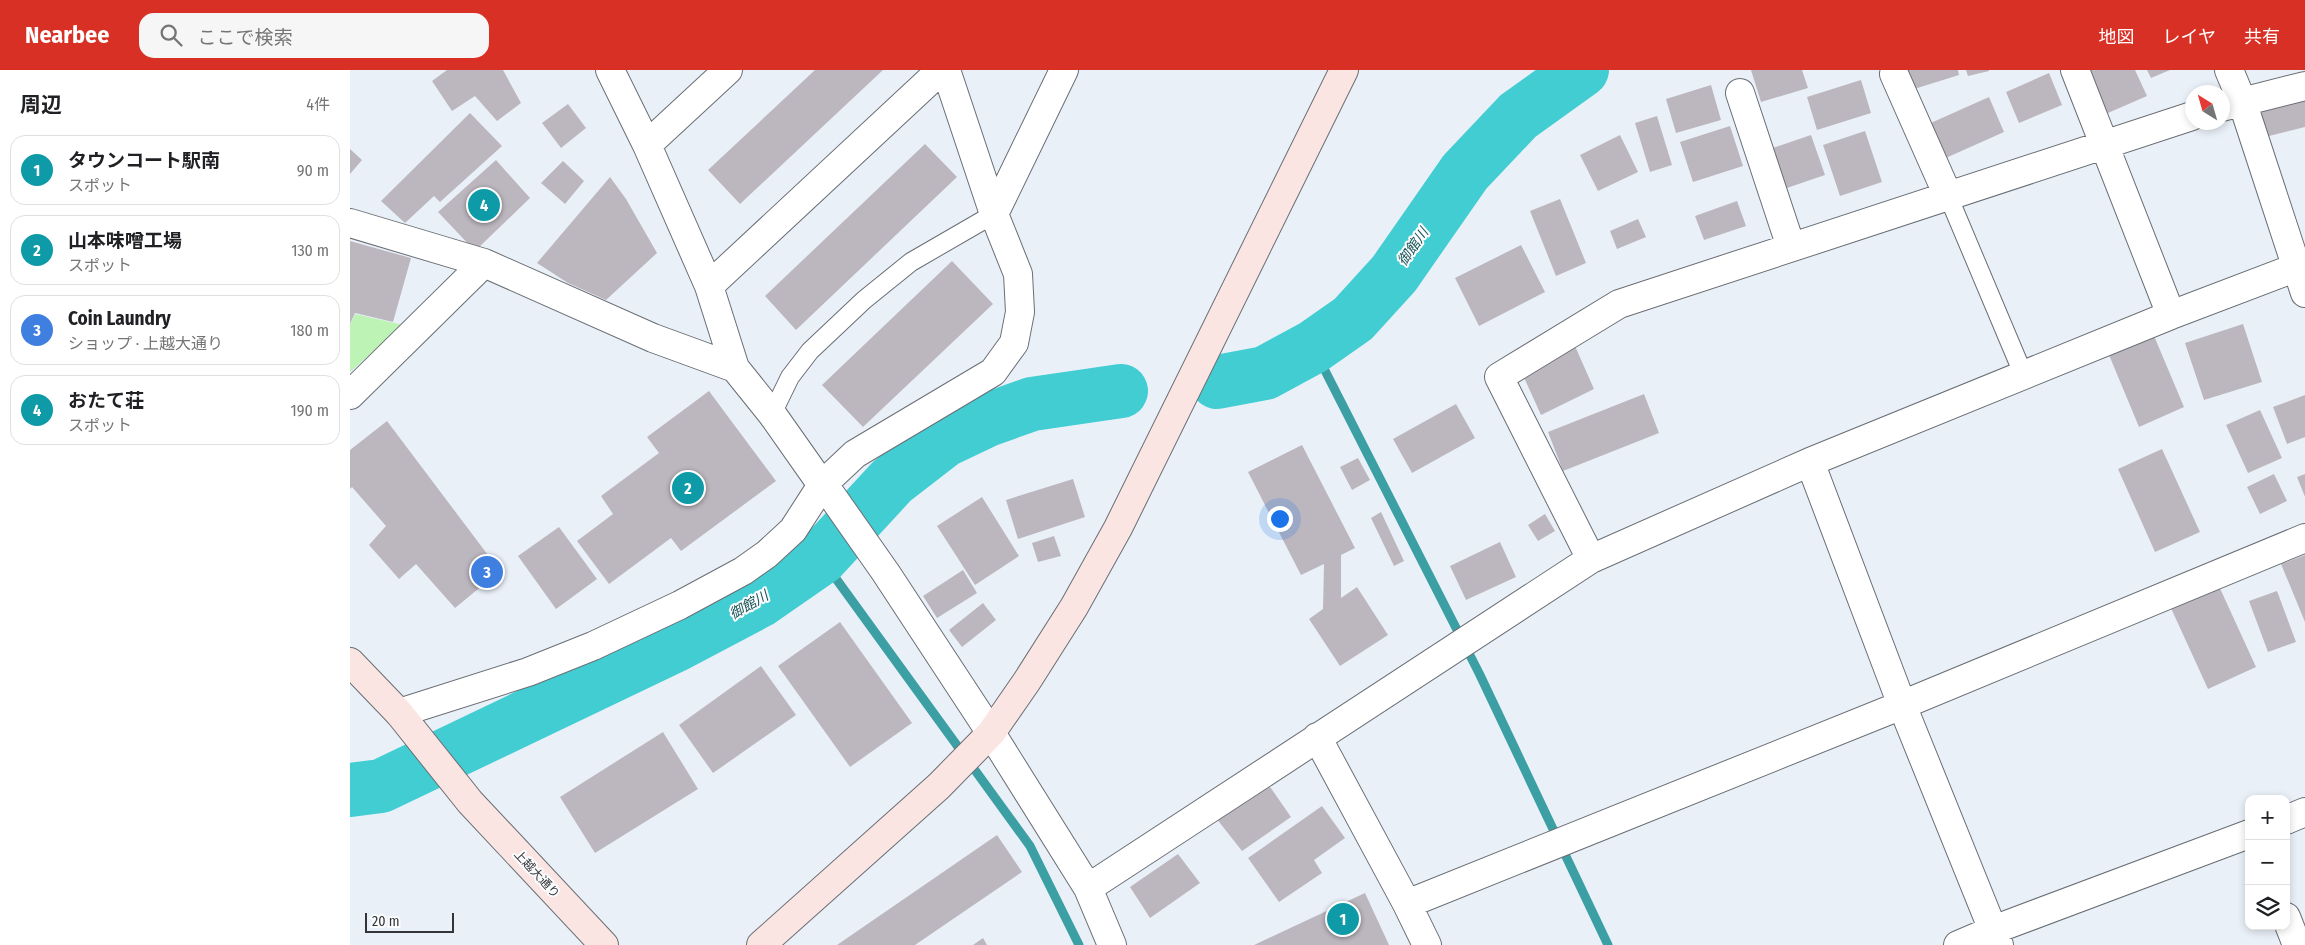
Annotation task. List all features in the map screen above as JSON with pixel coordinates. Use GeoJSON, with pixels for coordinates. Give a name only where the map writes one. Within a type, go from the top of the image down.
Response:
{"type":"FeatureCollection","features":[{"type":"Feature","properties":{"kind":"street"},"geometry":{"type":"LineString","coordinates":[[610,70],[647,145],[709,286],[735,368],[772,414],[886,573],[991,733],[1088,888],[1112,945]]}},
{"type":"Feature","properties":{"kind":"street"},"geometry":{"type":"LineString","coordinates":[[647,145],[728,70]]}},
{"type":"Feature","properties":{"kind":"street"},"geometry":{"type":"LineString","coordinates":[[709,286],[941,70]]}},
{"type":"Feature","properties":{"kind":"street"},"geometry":{"type":"LineString","coordinates":[[350,662],[406,722],[593,646],[680,605],[743,571],[767,554],[793,530],[855,454],[993,372],[1014,342],[1020,312],[1018,274],[994,214],[946,70]]}},
{"type":"Feature","properties":{"kind":"street"},"geometry":{"type":"LineString","coordinates":[[994,214],[1064,70]]}},
{"type":"Feature","properties":{"kind":"street"},"geometry":{"type":"LineString","coordinates":[[760,945],[920,804],[991,733],[1052,642],[1118,528],[1344,70]]}},
{"type":"Feature","properties":{"kind":"street"},"geometry":{"type":"LineString","coordinates":[[2075,70],[2171,315]]}},
{"type":"Feature","properties":{"kind":"street"},"geometry":{"type":"LineString","coordinates":[[2229,70],[2232,104],[2300,265],[2305,293]]}},
{"type":"Feature","properties":{"kind":"street"},"geometry":{"type":"LineString","coordinates":[[1894,74],[1948,198]]}},
{"type":"Feature","properties":{"kind":"street"},"geometry":{"type":"LineString","coordinates":[[2232,104],[2305,86]]}},
{"type":"Feature","properties":{"kind":"street"},"geometry":{"type":"LineString","coordinates":[[1740,93],[1791,247]]}},
{"type":"Feature","properties":{"kind":"street"},"geometry":{"type":"LineString","coordinates":[[1591,559],[1499,377],[1619,304],[1791,247],[1948,198],[2185,118]]}},
{"type":"Feature","properties":{"kind":"street"},"geometry":{"type":"LineString","coordinates":[[350,223],[484,263],[653,338],[735,368]]}},
{"type":"Feature","properties":{"kind":"street"},"geometry":{"type":"LineString","coordinates":[[350,394],[484,263]]}},
{"type":"Feature","properties":{"kind":"street"},"geometry":{"type":"LineString","coordinates":[[1088,888],[1591,559],[1810,462],[2171,315],[2300,265]]}},
{"type":"Feature","properties":{"kind":"street"},"geometry":{"type":"LineString","coordinates":[[1810,462],[1902,705],[1996,937]]}},
{"type":"Feature","properties":{"kind":"street"},"geometry":{"type":"LineString","coordinates":[[1408,904],[1902,705],[2305,538]]}},
{"type":"Feature","properties":{"kind":"street","name":"上越大通り"},"geometry":{"type":"LineString","coordinates":[[406,722],[470,802],[604,945]]}},
{"type":"Feature","properties":{"kind":"street"},"geometry":{"type":"LineString","coordinates":[[1317,737],[1408,904],[1427,945]]}},
{"type":"Feature","properties":{"kind":"street"},"geometry":{"type":"LineString","coordinates":[[2290,818],[2305,812]]}},
{"type":"Feature","properties":{"kind":"street"},"geometry":{"type":"LineString","coordinates":[[1958,945],[1996,937],[2245,836]]}},
{"type":"Feature","properties":{"kind":"street"},"geometry":{"type":"LineString","coordinates":[[2290,927],[2297,945]]}},
{"type":"Feature","properties":{"kind":"lane"},"geometry":{"type":"LineString","coordinates":[[1948,198],[2024,376]]}},
{"type":"Feature","properties":{"kind":"lane"},"geometry":{"type":"LineString","coordinates":[[772,414],[790,377],[810,351],[864,300],[911,262],[994,214]]}},
{"type":"Feature","properties":{"kind":"green space"},"geometry":{"type":"Polygon","coordinates":[[[355,314],[403,325],[350,372],[350,325],[355,314]]]}},
{"type":"Feature","properties":{"kind":"building"},"geometry":{"type":"Polygon","coordinates":[[[447,70],[503,70],[521,103],[497,121],[475,96],[452,111],[432,81],[447,70]]]}},
{"type":"Feature","properties":{"kind":"building"},"geometry":{"type":"Polygon","coordinates":[[[815,70],[883,70],[740,204],[708,170],[815,70]]]}},
{"type":"Feature","properties":{"kind":"building"},"geometry":{"type":"Polygon","coordinates":[[[1751,70],[1802,70],[1808,88],[1761,102],[1751,70]]]}},
{"type":"Feature","properties":{"kind":"building"},"geometry":{"type":"Polygon","coordinates":[[[1904,70],[1958,70],[1959,75],[1911,90],[1904,70]]]}},
{"type":"Feature","properties":{"kind":"building"},"geometry":{"type":"Polygon","coordinates":[[[1966,70],[1989,70],[1989,71],[1968,76],[1966,70]]]}},
{"type":"Feature","properties":{"kind":"building"},"geometry":{"type":"Polygon","coordinates":[[[2085,70],[2135,70],[2147,96],[2101,116],[2085,70]]]}},
{"type":"Feature","properties":{"kind":"building"},"geometry":{"type":"Polygon","coordinates":[[[2147,70],[2170,70],[2151,78],[2147,70]]]}},
{"type":"Feature","properties":{"kind":"building"},"geometry":{"type":"Polygon","coordinates":[[[2049,73],[2062,105],[2019,123],[2006,92],[2049,73]]]}},
{"type":"Feature","properties":{"kind":"building"},"geometry":{"type":"Polygon","coordinates":[[[1861,80],[1871,113],[1817,130],[1807,97],[1861,80]]]}},
{"type":"Feature","properties":{"kind":"building"},"geometry":{"type":"Polygon","coordinates":[[[1711,85],[1721,120],[1676,133],[1666,99],[1711,85]]]}},
{"type":"Feature","properties":{"kind":"building"},"geometry":{"type":"Polygon","coordinates":[[[2305,85],[2305,127],[2261,138],[2251,98],[2305,85]]]}},
{"type":"Feature","properties":{"kind":"building"},"geometry":{"type":"Polygon","coordinates":[[[1989,97],[2004,132],[1939,161],[1924,126],[1989,97]]]}},
{"type":"Feature","properties":{"kind":"building"},"geometry":{"type":"Polygon","coordinates":[[[568,104],[586,128],[561,148],[542,123],[568,104]]]}},
{"type":"Feature","properties":{"kind":"building"},"geometry":{"type":"Polygon","coordinates":[[[470,113],[502,146],[440,202],[434,196],[405,223],[381,201],[470,113]]]}},
{"type":"Feature","properties":{"kind":"building"},"geometry":{"type":"Polygon","coordinates":[[[1657,116],[1672,165],[1650,172],[1635,123],[1657,116]]]}},
{"type":"Feature","properties":{"kind":"building"},"geometry":{"type":"Polygon","coordinates":[[[1730,126],[1743,166],[1693,182],[1680,142],[1730,126]]]}},
{"type":"Feature","properties":{"kind":"building"},"geometry":{"type":"Polygon","coordinates":[[[1865,131],[1882,182],[1840,196],[1823,145],[1865,131]]]}},
{"type":"Feature","properties":{"kind":"building"},"geometry":{"type":"Polygon","coordinates":[[[1620,135],[1638,172],[1598,191],[1580,155],[1620,135]]]}},
{"type":"Feature","properties":{"kind":"building"},"geometry":{"type":"Polygon","coordinates":[[[1811,135],[1825,175],[1784,189],[1770,149],[1811,135]]]}},
{"type":"Feature","properties":{"kind":"building"},"geometry":{"type":"Polygon","coordinates":[[[925,144],[957,177],[796,330],[765,296],[925,144]]]}},
{"type":"Feature","properties":{"kind":"building"},"geometry":{"type":"Polygon","coordinates":[[[350,149],[362,160],[350,174],[350,149]]]}},
{"type":"Feature","properties":{"kind":"building"},"geometry":{"type":"Polygon","coordinates":[[[496,160],[530,198],[475,251],[438,212],[496,160]]]}},
{"type":"Feature","properties":{"kind":"building"},"geometry":{"type":"Polygon","coordinates":[[[563,161],[584,181],[565,204],[541,183],[563,161]]]}},
{"type":"Feature","properties":{"kind":"building"},"geometry":{"type":"Polygon","coordinates":[[[610,177],[626,199],[657,253],[606,300],[568,283],[537,263],[610,177]]]}},
{"type":"Feature","properties":{"kind":"building"},"geometry":{"type":"Polygon","coordinates":[[[1560,199],[1586,263],[1556,276],[1530,211],[1560,199]]]}},
{"type":"Feature","properties":{"kind":"building"},"geometry":{"type":"Polygon","coordinates":[[[1737,201],[1746,226],[1704,240],[1695,216],[1737,201]]]}},
{"type":"Feature","properties":{"kind":"building"},"geometry":{"type":"Polygon","coordinates":[[[1638,219],[1646,237],[1617,249],[1610,231],[1638,219]]]}},
{"type":"Feature","properties":{"kind":"building"},"geometry":{"type":"Polygon","coordinates":[[[350,241],[411,258],[393,322],[355,313],[350,324],[350,241]]]}},
{"type":"Feature","properties":{"kind":"building"},"geometry":{"type":"Polygon","coordinates":[[[1521,245],[1545,292],[1479,326],[1455,278],[1521,245]]]}},
{"type":"Feature","properties":{"kind":"building"},"geometry":{"type":"Polygon","coordinates":[[[952,261],[993,304],[863,427],[822,385],[952,261]]]}},
{"type":"Feature","properties":{"kind":"building"},"geometry":{"type":"Polygon","coordinates":[[[2149,324],[2184,407],[2139,427],[2104,343],[2149,324]]]}},
{"type":"Feature","properties":{"kind":"building"},"geometry":{"type":"Polygon","coordinates":[[[2243,324],[2262,382],[2204,400],[2185,343],[2243,324]]]}},
{"type":"Feature","properties":{"kind":"building"},"geometry":{"type":"Polygon","coordinates":[[[1575,346],[1594,389],[1541,415],[1521,371],[1575,346]]]}},
{"type":"Feature","properties":{"kind":"building"},"geometry":{"type":"Polygon","coordinates":[[[709,391],[776,481],[681,551],[671,538],[609,584],[577,541],[613,514],[601,496],[659,453],[647,437],[709,391]]]}},
{"type":"Feature","properties":{"kind":"building"},"geometry":{"type":"Polygon","coordinates":[[[1644,394],[1659,433],[1563,471],[1548,432],[1644,394]]]}},
{"type":"Feature","properties":{"kind":"building"},"geometry":{"type":"Polygon","coordinates":[[[2305,395],[2305,437],[2287,444],[2273,407],[2305,395]]]}},
{"type":"Feature","properties":{"kind":"building"},"geometry":{"type":"Polygon","coordinates":[[[1456,404],[1475,438],[1412,473],[1393,439],[1456,404]]]}},
{"type":"Feature","properties":{"kind":"building"},"geometry":{"type":"Polygon","coordinates":[[[2260,410],[2282,458],[2248,473],[2226,425],[2260,410]]]}},
{"type":"Feature","properties":{"kind":"building"},"geometry":{"type":"Polygon","coordinates":[[[387,421],[500,571],[455,608],[416,564],[399,579],[369,545],[386,526],[352,487],[350,489],[350,450],[387,421]]]}},
{"type":"Feature","properties":{"kind":"building"},"geometry":{"type":"Polygon","coordinates":[[[1302,445],[1355,548],[1341,555],[1341,598],[1357,587],[1388,635],[1340,666],[1309,619],[1323,609],[1324,564],[1301,575],[1248,472],[1302,445]]]}},
{"type":"Feature","properties":{"kind":"building"},"geometry":{"type":"Polygon","coordinates":[[[2162,449],[2200,532],[2155,552],[2118,469],[2162,449]]]}},
{"type":"Feature","properties":{"kind":"building"},"geometry":{"type":"Polygon","coordinates":[[[1358,458],[1370,480],[1352,490],[1340,467],[1358,458]]]}},
{"type":"Feature","properties":{"kind":"building"},"geometry":{"type":"Polygon","coordinates":[[[2274,474],[2287,501],[2260,514],[2247,487],[2274,474]]]}},
{"type":"Feature","properties":{"kind":"building"},"geometry":{"type":"Polygon","coordinates":[[[2305,474],[2305,497],[2297,477],[2305,474]]]}},
{"type":"Feature","properties":{"kind":"building"},"geometry":{"type":"Polygon","coordinates":[[[1073,479],[1085,517],[1018,539],[1006,500],[1073,479]]]}},
{"type":"Feature","properties":{"kind":"building"},"geometry":{"type":"Polygon","coordinates":[[[982,497],[1019,556],[975,585],[937,526],[982,497]]]}},
{"type":"Feature","properties":{"kind":"building"},"geometry":{"type":"Polygon","coordinates":[[[1381,512],[1404,561],[1394,566],[1371,518],[1381,512]]]}},
{"type":"Feature","properties":{"kind":"building"},"geometry":{"type":"Polygon","coordinates":[[[1545,514],[1555,531],[1538,541],[1528,525],[1545,514]]]}},
{"type":"Feature","properties":{"kind":"building"},"geometry":{"type":"Polygon","coordinates":[[[559,527],[597,579],[556,609],[518,556],[559,527]]]}},
{"type":"Feature","properties":{"kind":"building"},"geometry":{"type":"Polygon","coordinates":[[[1054,536],[1061,556],[1038,562],[1032,543],[1054,536]]]}},
{"type":"Feature","properties":{"kind":"building"},"geometry":{"type":"Polygon","coordinates":[[[1500,542],[1516,577],[1466,600],[1450,566],[1500,542]]]}},
{"type":"Feature","properties":{"kind":"building"},"geometry":{"type":"Polygon","coordinates":[[[2305,555],[2305,622],[2281,564],[2305,555]]]}},
{"type":"Feature","properties":{"kind":"building"},"geometry":{"type":"Polygon","coordinates":[[[963,570],[977,593],[937,618],[923,596],[963,570]]]}},
{"type":"Feature","properties":{"kind":"building"},"geometry":{"type":"Polygon","coordinates":[[[2218,584],[2256,667],[2208,689],[2170,606],[2218,584]]]}},
{"type":"Feature","properties":{"kind":"building"},"geometry":{"type":"Polygon","coordinates":[[[2277,591],[2296,642],[2268,652],[2249,601],[2277,591]]]}},
{"type":"Feature","properties":{"kind":"building"},"geometry":{"type":"Polygon","coordinates":[[[983,603],[996,620],[962,647],[949,630],[983,603]]]}},
{"type":"Feature","properties":{"kind":"building"},"geometry":{"type":"Polygon","coordinates":[[[840,622],[912,723],[850,767],[778,666],[840,622]]]}},
{"type":"Feature","properties":{"kind":"building"},"geometry":{"type":"Polygon","coordinates":[[[761,666],[796,715],[713,773],[679,725],[761,666]]]}},
{"type":"Feature","properties":{"kind":"building"},"geometry":{"type":"Polygon","coordinates":[[[663,732],[698,789],[595,853],[560,797],[663,732]]]}},
{"type":"Feature","properties":{"kind":"building"},"geometry":{"type":"Polygon","coordinates":[[[1266,781],[1291,817],[1242,851],[1216,818],[1266,781]]]}},
{"type":"Feature","properties":{"kind":"building"},"geometry":{"type":"Polygon","coordinates":[[[1322,806],[1345,838],[1314,860],[1322,873],[1279,902],[1248,858],[1322,806]]]}},
{"type":"Feature","properties":{"kind":"building"},"geometry":{"type":"Polygon","coordinates":[[[997,835],[1022,872],[915,945],[837,945],[997,835]]]}},
{"type":"Feature","properties":{"kind":"building"},"geometry":{"type":"Polygon","coordinates":[[[1178,854],[1200,883],[1150,918],[1130,887],[1178,854]]]}},
{"type":"Feature","properties":{"kind":"building"},"geometry":{"type":"Polygon","coordinates":[[[1365,893],[1389,945],[1254,945],[1365,893]]]}},
{"type":"Feature","properties":{"kind":"building"},"geometry":{"type":"Polygon","coordinates":[[[983,938],[987,945],[973,945],[983,938]]]}},
{"type":"Feature","properties":{"kind":"waterway","name":"御館川"},"geometry":{"type":"LineString","coordinates":[[1217,382],[1265,373],[1313,347],[1353,319],[1394,274],[1465,172],[1518,116],[1582,70]]}},
{"type":"Feature","properties":{"kind":"waterway"},"geometry":{"type":"LineString","coordinates":[[1313,347],[1479,673],[1608,945]]}},
{"type":"Feature","properties":{"kind":"waterway","name":"御館川"},"geometry":{"type":"LineString","coordinates":[[350,790],[381,786],[676,645],[759,601],[821,558],[892,481],[945,440],[987,420],[1032,404],[1121,391]]}},
{"type":"Feature","properties":{"kind":"waterway"},"geometry":{"type":"LineString","coordinates":[[821,558],[1030,846],[1079,945]]}},
{"type":"Feature","properties":{"kind":"place","name":"おたて荘"},"geometry":{"type":"Point","coordinates":[484,205]}},
{"type":"Feature","properties":{"kind":"place","name":"山本味噌工場"},"geometry":{"type":"Point","coordinates":[688,488]}},
{"type":"Feature","properties":{"kind":"place","name":"Coin Laundry"},"geometry":{"type":"Point","coordinates":[487,572]}},
{"type":"Feature","properties":{"kind":"place","name":"タウンコート駅南"},"geometry":{"type":"Point","coordinates":[1343,919]}}]}
